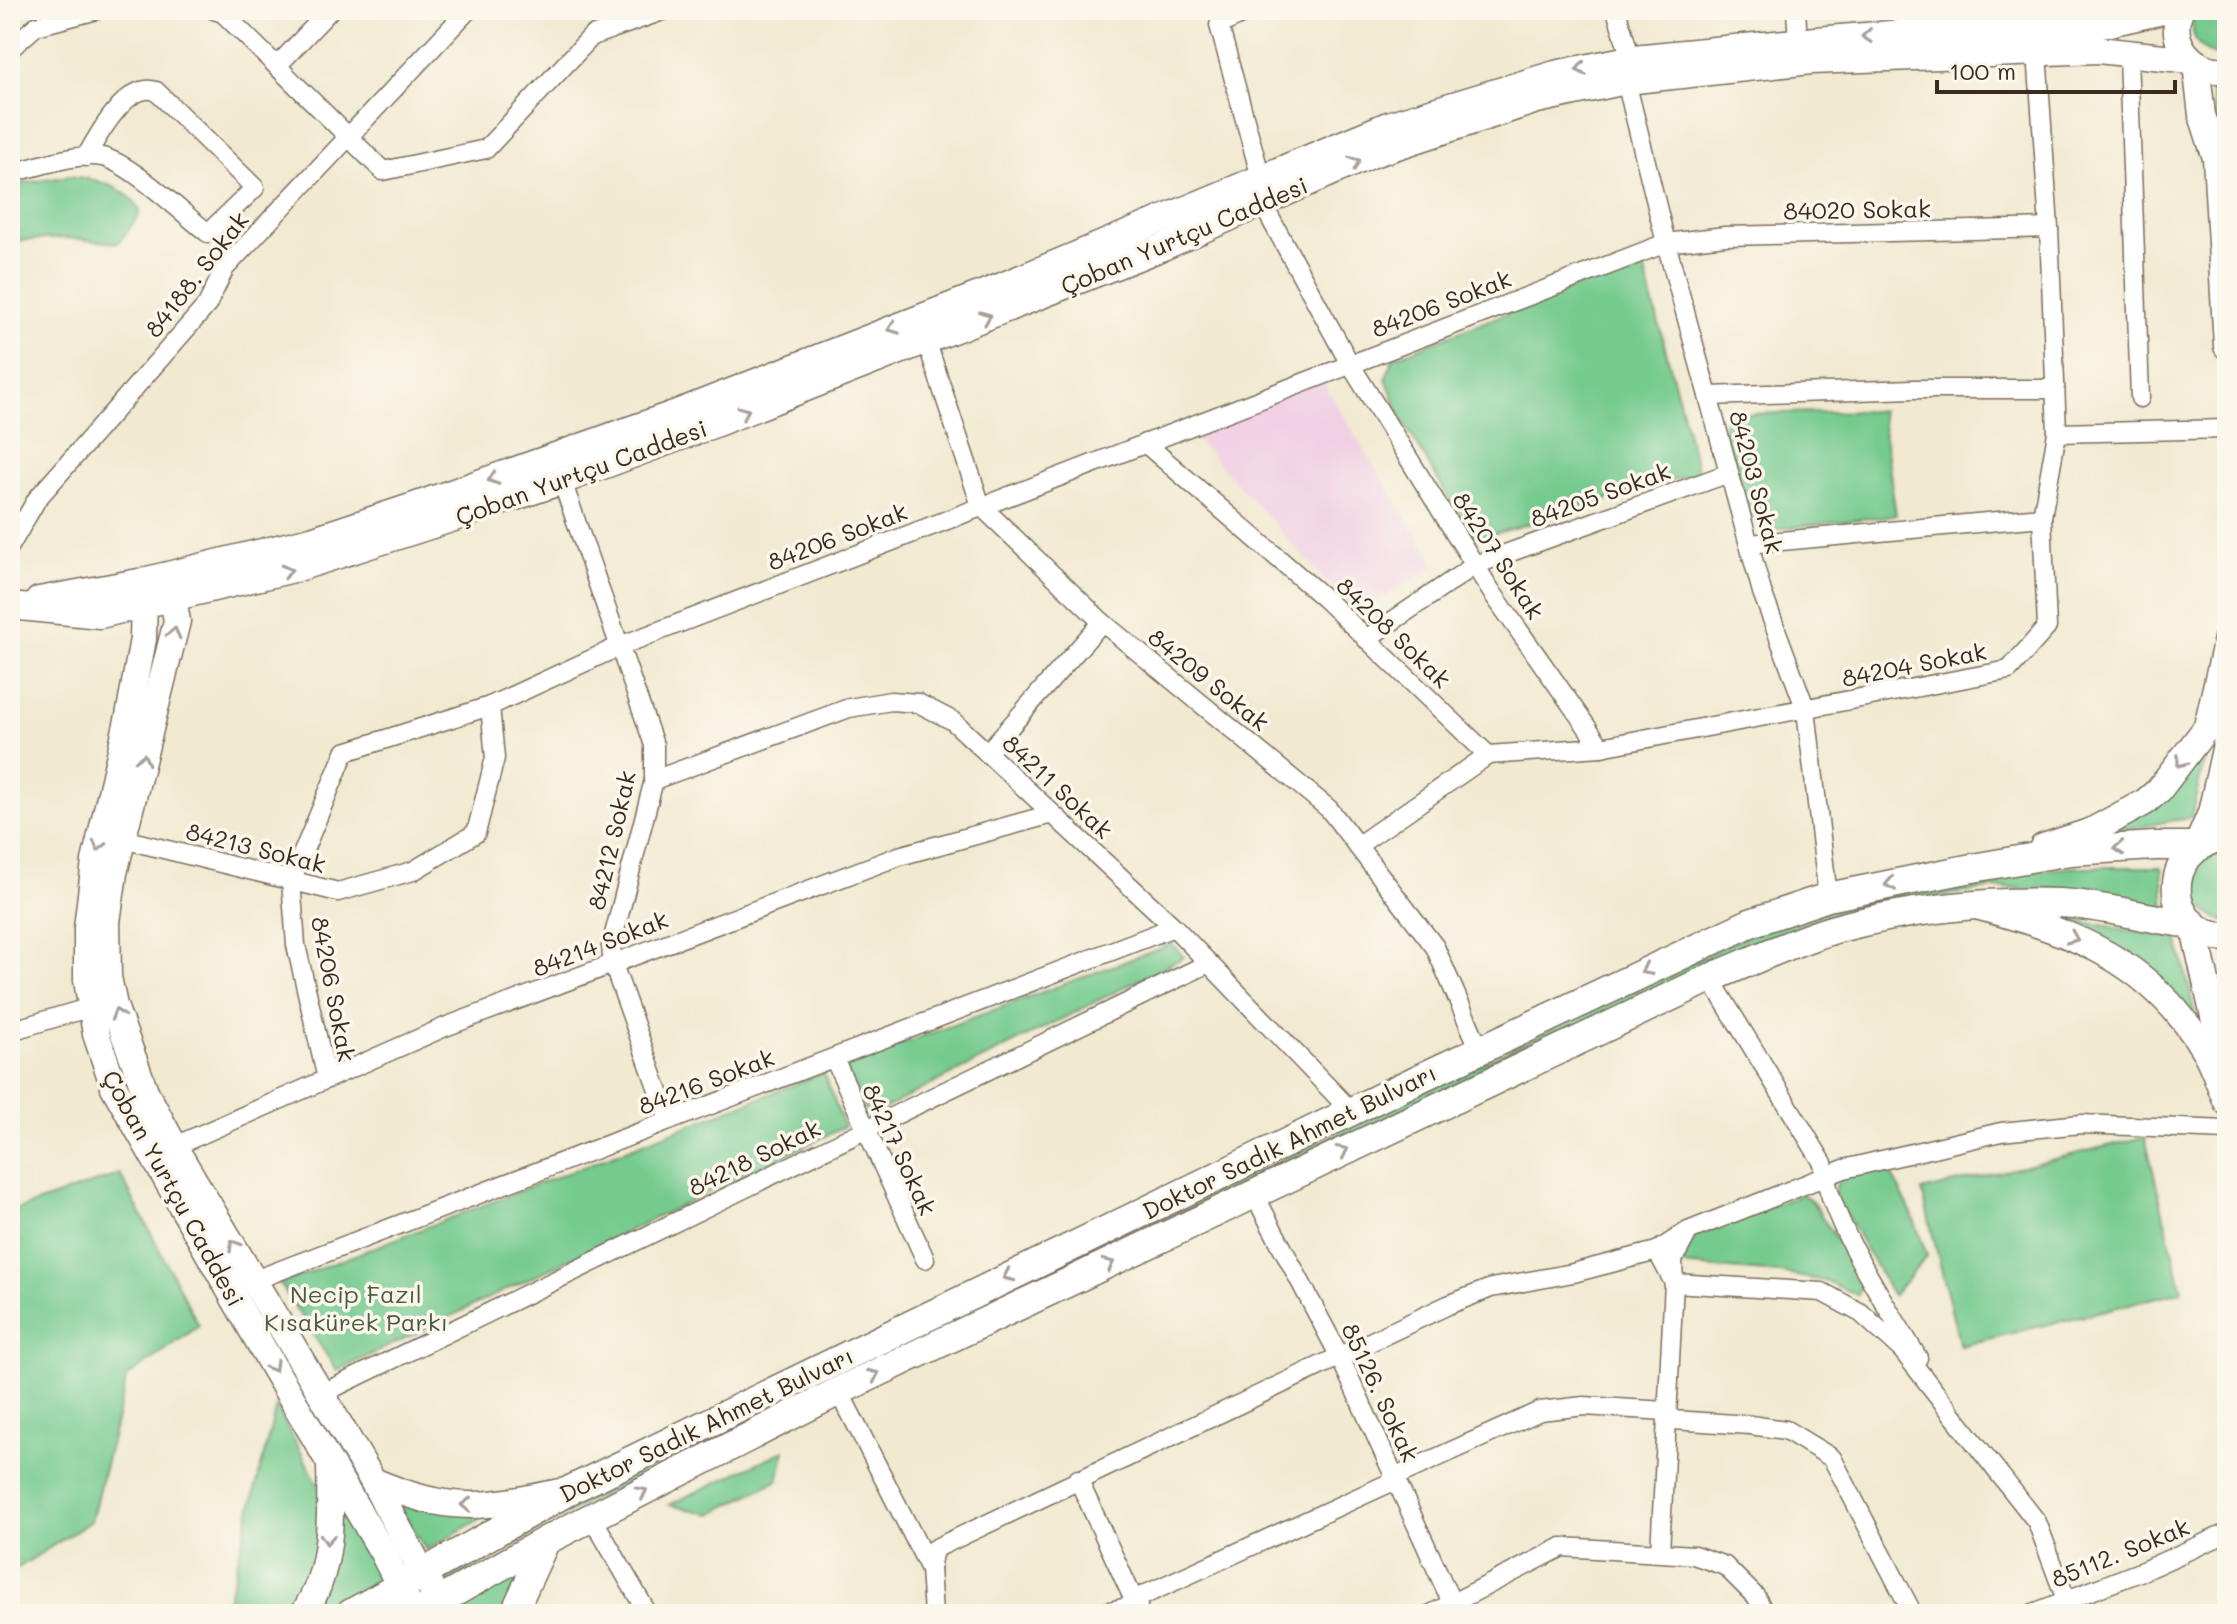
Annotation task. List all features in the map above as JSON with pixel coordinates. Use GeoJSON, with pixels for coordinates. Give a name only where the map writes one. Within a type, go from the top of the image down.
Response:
{"type":"FeatureCollection","features":[{"type":"Feature","properties":{"kind":"main road","name":"Çoban Yurtçu Caddesi"},"geometry":{"type":"LineString","coordinates":[[1628,70],[1798,42],[1928,31],[2096,26],[2167,10]]}},
{"type":"Feature","properties":{"kind":"main road"},"geometry":{"type":"LineString","coordinates":[[2180,10],[2176,29],[2179,43],[2194,62],[2202,115],[2216,158],[2227,346]]}},
{"type":"Feature","properties":{"kind":"main road","name":"Çoban Yurtçu Caddesi"},"geometry":{"type":"LineString","coordinates":[[197,576],[298,568],[562,481],[1163,247],[1261,190],[1388,125],[1555,74],[2098,50],[2194,62],[2209,70],[2227,70]]}},
{"type":"Feature","properties":{"kind":"main road","name":"Çoban Yurtçu Caddesi"},"geometry":{"type":"LineString","coordinates":[[197,576],[326,535],[674,414],[1017,280],[1261,190]]}},
{"type":"Feature","properties":{"kind":"main road"},"geometry":{"type":"LineString","coordinates":[[142,594],[197,576]]}},
{"type":"Feature","properties":{"kind":"main road"},"geometry":{"type":"LineString","coordinates":[[10,606],[100,615],[142,594],[197,576]]}},
{"type":"Feature","properties":{"kind":"main road","name":"Çoban Yurtçu Caddesi"},"geometry":{"type":"LineString","coordinates":[[142,594],[140,660],[95,861],[87,928],[87,980],[96,1034],[114,1087],[330,1461],[412,1578]]}},
{"type":"Feature","properties":{"kind":"main road","name":"Çoban Yurtçu Caddesi"},"geometry":{"type":"LineString","coordinates":[[142,594],[177,621],[114,873],[107,922],[108,977],[114,1006],[145,1091],[373,1481],[412,1578]]}},
{"type":"Feature","properties":{"kind":"main road"},"geometry":{"type":"LineString","coordinates":[[1967,869],[2092,831],[2145,802],[2159,790],[2207,727],[2227,639]]}},
{"type":"Feature","properties":{"kind":"main road"},"geometry":{"type":"LineString","coordinates":[[2227,740],[2211,813],[2197,846],[2182,865],[2176,889],[2179,905],[2193,924],[2227,1074]]}},
{"type":"Feature","properties":{"kind":"main road","name":"Doktor Sadık Ahmet Bulvarı"},"geometry":{"type":"LineString","coordinates":[[350,1614],[570,1490],[919,1319],[1750,923],[1828,897],[1967,869],[2070,851],[2197,846],[2227,836]]}},
{"type":"Feature","properties":{"kind":"main road","name":"Doktor Sadık Ahmet Bulvarı"},"geometry":{"type":"LineString","coordinates":[[429,1611],[547,1540],[839,1391],[1710,978],[1834,929],[1889,917],[1973,906],[2061,903],[2158,921],[2193,924],[2202,931],[2227,937]]}},
{"type":"Feature","properties":{"kind":"main road"},"geometry":{"type":"LineString","coordinates":[[1973,906],[2053,929],[2105,951],[2147,979],[2206,1052],[2227,1102]]}},
{"type":"Feature","properties":{"kind":"main road"},"geometry":{"type":"LineString","coordinates":[[303,1614],[315,1598],[325,1565],[331,1499],[330,1461]]}},
{"type":"Feature","properties":{"kind":"main road"},"geometry":{"type":"LineString","coordinates":[[373,1481],[436,1504],[465,1506],[497,1505],[570,1490]]}},
{"type":"Feature","properties":{"kind":"main road"},"geometry":{"type":"LineString","coordinates":[[513,1614],[547,1540]]}},
{"type":"Feature","properties":{"kind":"main road"},"geometry":{"type":"LineString","coordinates":[[412,1578],[429,1611]]}},
{"type":"Feature","properties":{"kind":"street"},"geometry":{"type":"LineString","coordinates":[[10,49],[36,26],[97,10]]}},
{"type":"Feature","properties":{"kind":"street"},"geometry":{"type":"LineString","coordinates":[[214,10],[223,13],[383,171],[486,149],[592,36],[665,10]]}},
{"type":"Feature","properties":{"kind":"street"},"geometry":{"type":"LineString","coordinates":[[277,66],[330,10]]}},
{"type":"Feature","properties":{"kind":"street","name":"84188. Sokak"},"geometry":{"type":"LineString","coordinates":[[10,546],[37,499],[207,305],[225,268],[468,10]]}},
{"type":"Feature","properties":{"kind":"street","name":"84207 Sokak"},"geometry":{"type":"LineString","coordinates":[[1252,10],[1219,25],[1261,190],[1350,364],[1475,565],[1601,747]]}},
{"type":"Feature","properties":{"kind":"street","name":"84203 Sokak"},"geometry":{"type":"LineString","coordinates":[[1616,10],[1666,243],[1762,592],[1806,710],[1828,897]]}},
{"type":"Feature","properties":{"kind":"street"},"geometry":{"type":"LineString","coordinates":[[1796,10],[1798,42]]}},
{"type":"Feature","properties":{"kind":"street","name":"84204 Sokak"},"geometry":{"type":"LineString","coordinates":[[1806,710],[2009,670],[2047,627],[2042,517],[2057,433],[2049,228],[2037,52]]}},
{"type":"Feature","properties":{"kind":"street"},"geometry":{"type":"LineString","coordinates":[[2128,54],[2140,398]]}},
{"type":"Feature","properties":{"kind":"street"},"geometry":{"type":"LineString","coordinates":[[10,173],[86,157],[102,157],[127,169],[208,233],[255,188],[156,91],[149,89],[132,95],[103,127],[86,157]]}},
{"type":"Feature","properties":{"kind":"street","name":"84020 Sokak"},"geometry":{"type":"LineString","coordinates":[[1666,243],[1725,236],[2049,228]]}},
{"type":"Feature","properties":{"kind":"street","name":"84206 Sokak"},"geometry":{"type":"LineString","coordinates":[[327,1079],[296,945],[291,881],[345,752],[490,706],[620,646],[1666,243]]}},
{"type":"Feature","properties":{"kind":"street","name":"84209 Sokak"},"geometry":{"type":"LineString","coordinates":[[926,340],[981,506],[1102,622],[1329,809],[1435,947],[1480,1050]]}},
{"type":"Feature","properties":{"kind":"street"},"geometry":{"type":"LineString","coordinates":[[1708,396],[1913,389],[2055,389]]}},
{"type":"Feature","properties":{"kind":"street"},"geometry":{"type":"LineString","coordinates":[[2057,433],[2227,429]]}},
{"type":"Feature","properties":{"kind":"street","name":"84208 Sokak"},"geometry":{"type":"LineString","coordinates":[[1145,443],[1324,598],[1488,755]]}},
{"type":"Feature","properties":{"kind":"street","name":"84205 Sokak"},"geometry":{"type":"LineString","coordinates":[[1366,639],[1475,565],[1729,473]]}},
{"type":"Feature","properties":{"kind":"street","name":"84212 Sokak"},"geometry":{"type":"LineString","coordinates":[[562,481],[654,745],[654,780],[611,946],[613,964],[669,1120]]}},
{"type":"Feature","properties":{"kind":"street"},"geometry":{"type":"LineString","coordinates":[[1749,544],[2042,517]]}},
{"type":"Feature","properties":{"kind":"street"},"geometry":{"type":"LineString","coordinates":[[987,753],[1102,622]]}},
{"type":"Feature","properties":{"kind":"street","name":"84211 Sokak"},"geometry":{"type":"LineString","coordinates":[[654,780],[849,708],[891,701],[918,703],[953,721],[1174,927],[1352,1112]]}},
{"type":"Feature","properties":{"kind":"street","name":"84213 Sokak"},"geometry":{"type":"LineString","coordinates":[[123,839],[338,892],[413,871],[476,833],[495,758],[490,706]]}},
{"type":"Feature","properties":{"kind":"street"},"geometry":{"type":"LineString","coordinates":[[1357,846],[1488,755],[1601,747],[1806,710]]}},
{"type":"Feature","properties":{"kind":"street","name":"84214 Sokak"},"geometry":{"type":"LineString","coordinates":[[175,1146],[445,1027],[899,856],[1052,814]]}},
{"type":"Feature","properties":{"kind":"street","name":"84216 Sokak"},"geometry":{"type":"LineString","coordinates":[[255,1280],[1174,927]]}},
{"type":"Feature","properties":{"kind":"street","name":"84218 Sokak"},"geometry":{"type":"LineString","coordinates":[[321,1394],[1207,964]]}},
{"type":"Feature","properties":{"kind":"street"},"geometry":{"type":"LineString","coordinates":[[1710,978],[1823,1163],[1824,1176],[1838,1215],[1944,1402]]}},
{"type":"Feature","properties":{"kind":"street"},"geometry":{"type":"LineString","coordinates":[[10,1031],[91,1007]]}},
{"type":"Feature","properties":{"kind":"street","name":"84217 Sokak"},"geometry":{"type":"LineString","coordinates":[[834,1058],[925,1259]]}},
{"type":"Feature","properties":{"kind":"street"},"geometry":{"type":"LineString","coordinates":[[933,1614],[930,1569],[934,1549],[1339,1355],[1491,1288],[1573,1273],[1657,1251],[1688,1231],[1844,1169],[2001,1132],[2081,1124],[2227,1130]]}},
{"type":"Feature","properties":{"kind":"street","name":"85126. Sokak"},"geometry":{"type":"LineString","coordinates":[[1254,1194],[1339,1355],[1455,1609]]}},
{"type":"Feature","properties":{"kind":"street"},"geometry":{"type":"LineString","coordinates":[[1660,1552],[1673,1260],[1688,1231]]}},
{"type":"Feature","properties":{"kind":"street"},"geometry":{"type":"LineString","coordinates":[[1657,1251],[1674,1283]]}},
{"type":"Feature","properties":{"kind":"street"},"geometry":{"type":"LineString","coordinates":[[1674,1283],[1822,1292],[1861,1313],[1902,1350],[2037,1522],[2071,1606]]}},
{"type":"Feature","properties":{"kind":"street"},"geometry":{"type":"LineString","coordinates":[[839,1391],[930,1569]]}},
{"type":"Feature","properties":{"kind":"street"},"geometry":{"type":"LineString","coordinates":[[1138,1609],[1142,1596],[1396,1480],[1403,1473],[1540,1411],[1584,1406],[1666,1411],[1673,1420],[1786,1430],[1832,1458],[1913,1614]]}},
{"type":"Feature","properties":{"kind":"street"},"geometry":{"type":"LineString","coordinates":[[1078,1479],[1138,1609]]}},
{"type":"Feature","properties":{"kind":"street"},"geometry":{"type":"LineString","coordinates":[[592,1517],[648,1614]]}},
{"type":"Feature","properties":{"kind":"street","name":"85112. Sokak"},"geometry":{"type":"LineString","coordinates":[[2031,1614],[2071,1606],[2227,1533]]}},
{"type":"Feature","properties":{"kind":"street"},"geometry":{"type":"LineString","coordinates":[[1431,1614],[1455,1609],[1562,1547],[1694,1555],[1725,1566],[1756,1597],[1765,1614]]}},
{"type":"Feature","properties":{"kind":"street"},"geometry":{"type":"LineString","coordinates":[[1097,1614],[1138,1609]]}},
{"type":"Feature","properties":{"kind":"shaded area"},"geometry":{"type":"Polygon","coordinates":[[[1321,379],[1435,565],[1357,614],[1193,436],[1321,379]]]}},
{"type":"Feature","properties":{"kind":"green space"},"geometry":{"type":"Polygon","coordinates":[[[2197,10],[2227,10],[2227,56],[2209,53],[2197,43],[2193,28],[2197,10]]]}},
{"type":"Feature","properties":{"kind":"green space"},"geometry":{"type":"Polygon","coordinates":[[[2227,88],[2227,205],[2225,159],[2211,91],[2227,88]]]}},
{"type":"Feature","properties":{"kind":"green space"},"geometry":{"type":"Polygon","coordinates":[[[71,176],[90,179],[119,190],[140,210],[118,243],[66,238],[10,241],[10,185],[71,176]]]}},
{"type":"Feature","properties":{"kind":"green space"},"geometry":{"type":"Polygon","coordinates":[[[1642,260],[1698,472],[1474,540],[1401,418],[1386,378],[1393,358],[1642,260]]]}},
{"type":"Feature","properties":{"kind":"green space"},"geometry":{"type":"Polygon","coordinates":[[[1881,411],[1896,515],[1777,529],[1762,525],[1742,506],[1722,431],[1726,418],[1736,414],[1881,411]]]}},
{"type":"Feature","properties":{"kind":"green space"},"geometry":{"type":"Polygon","coordinates":[[[2211,731],[2191,817],[2093,836],[2211,731]]]}},
{"type":"Feature","properties":{"kind":"green space"},"geometry":{"type":"Polygon","coordinates":[[[2227,849],[2227,921],[2205,911],[2193,893],[2191,883],[2198,863],[2208,855],[2227,849]]]}},
{"type":"Feature","properties":{"kind":"green space"},"geometry":{"type":"Polygon","coordinates":[[[2079,867],[2162,867],[2165,909],[2077,890],[1995,888],[1905,901],[1832,916],[1751,945],[980,1310],[591,1501],[446,1584],[445,1580],[562,1514],[586,1494],[1748,935],[1831,909],[1968,876],[2079,867]]]}},
{"type":"Feature","properties":{"kind":"green space"},"geometry":{"type":"Polygon","coordinates":[[[2041,914],[2178,939],[2197,1023],[2041,914]]]}},
{"type":"Feature","properties":{"kind":"green space"},"geometry":{"type":"Polygon","coordinates":[[[1172,944],[1184,957],[868,1117],[845,1065],[1172,944]]]}},
{"type":"Feature","properties":{"kind":"green space","name":"Necip Fazıl Kısakürek Parkı"},"geometry":{"type":"Polygon","coordinates":[[[824,1073],[844,1127],[337,1371],[280,1284],[824,1073]]]}},
{"type":"Feature","properties":{"kind":"green space"},"geometry":{"type":"Polygon","coordinates":[[[2145,1137],[2182,1291],[1960,1346],[1922,1191],[2145,1137]]]}},
{"type":"Feature","properties":{"kind":"green space"},"geometry":{"type":"Polygon","coordinates":[[[1886,1164],[1913,1216],[1927,1256],[1893,1296],[1834,1194],[1841,1172],[1886,1164]]]}},
{"type":"Feature","properties":{"kind":"green space"},"geometry":{"type":"Polygon","coordinates":[[[120,1174],[199,1326],[127,1377],[91,1521],[10,1573],[10,1212],[120,1174]]]}},
{"type":"Feature","properties":{"kind":"green space"},"geometry":{"type":"Polygon","coordinates":[[[1802,1194],[1811,1200],[1862,1279],[1858,1295],[1824,1281],[1780,1273],[1680,1265],[1691,1237],[1802,1194]]]}},
{"type":"Feature","properties":{"kind":"green space"},"geometry":{"type":"Polygon","coordinates":[[[276,1406],[321,1490],[317,1551],[300,1593],[273,1614],[208,1614],[228,1600],[276,1406]]]}},
{"type":"Feature","properties":{"kind":"green space"},"geometry":{"type":"Polygon","coordinates":[[[785,1450],[778,1480],[711,1514],[669,1505],[785,1450]]]}},
{"type":"Feature","properties":{"kind":"green space"},"geometry":{"type":"Polygon","coordinates":[[[390,1492],[494,1511],[426,1550],[390,1492]]]}},
{"type":"Feature","properties":{"kind":"green space"},"geometry":{"type":"Polygon","coordinates":[[[334,1499],[382,1577],[323,1614],[308,1614],[334,1499]]]}},
{"type":"Feature","properties":{"kind":"green space"},"geometry":{"type":"Polygon","coordinates":[[[534,1563],[507,1614],[459,1614],[455,1607],[534,1563]]]}}]}
